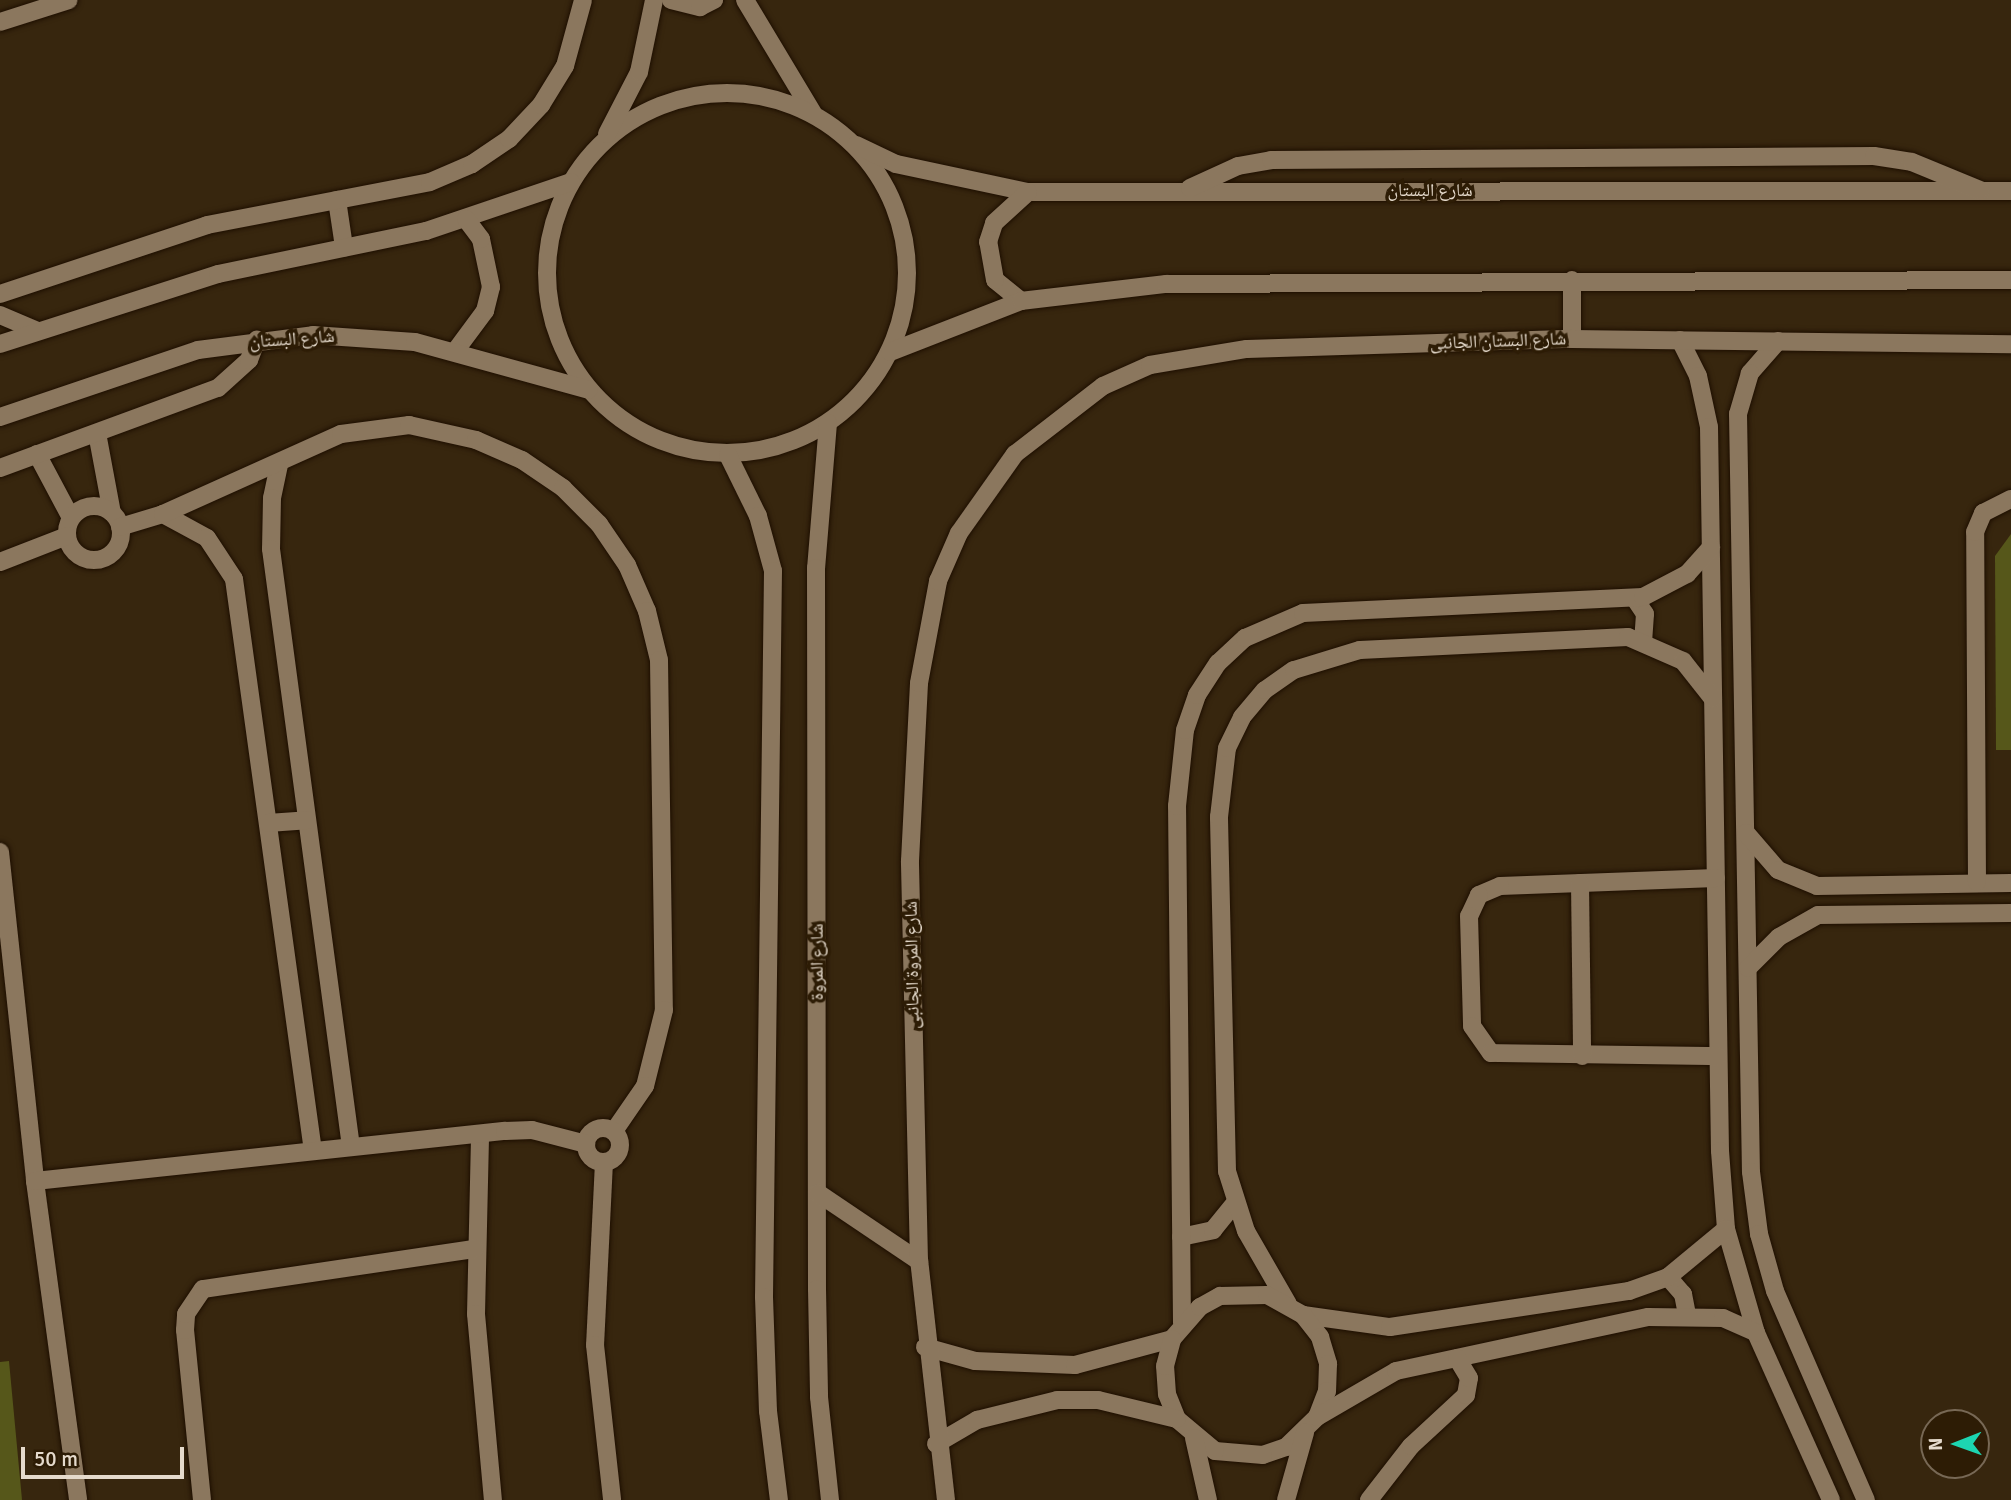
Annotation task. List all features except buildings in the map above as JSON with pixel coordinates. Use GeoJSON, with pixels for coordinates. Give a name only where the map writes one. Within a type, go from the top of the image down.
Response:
{"type":"FeatureCollection","features":[{"type":"Feature","properties":{"kind":"street"},"geometry":{"type":"LineString","coordinates":[[0,22],[69,0]]}},
{"type":"Feature","properties":{"kind":"street"},"geometry":{"type":"LineString","coordinates":[[0,294],[207,225],[430,182],[472,164],[509,139],[541,105],[565,66],[583,0]]}},
{"type":"Feature","properties":{"kind":"street"},"geometry":{"type":"LineString","coordinates":[[603,140],[640,113],[682,97],[715,92],[771,96],[813,113],[856,145],[888,190],[905,243],[906,298],[890,352],[864,392],[828,424],[780,447],[728,455],[688,450],[651,438],[617,417],[589,390],[560,342],[547,289],[551,233],[570,182],[603,140],[639,72],[654,0]]}},
{"type":"Feature","properties":{"kind":"street"},"geometry":{"type":"LineString","coordinates":[[671,0],[700,7],[714,0]]}},
{"type":"Feature","properties":{"kind":"street"},"geometry":{"type":"LineString","coordinates":[[745,0],[813,113]]}},
{"type":"Feature","properties":{"kind":"street","name":"شارع البستان"},"geometry":{"type":"LineString","coordinates":[[856,145],[896,164],[1028,192],[2011,191]]}},
{"type":"Feature","properties":{"kind":"street"},"geometry":{"type":"LineString","coordinates":[[1183,191],[1238,166],[1271,160],[1874,156],[1913,162],[1983,191]]}},
{"type":"Feature","properties":{"kind":"street"},"geometry":{"type":"LineString","coordinates":[[0,344],[36,330],[218,274],[466,219],[570,182]]}},
{"type":"Feature","properties":{"kind":"street"},"geometry":{"type":"LineString","coordinates":[[1021,301],[995,280],[988,242],[1000,215],[1028,192]]}},
{"type":"Feature","properties":{"kind":"street"},"geometry":{"type":"LineString","coordinates":[[337,200],[344,247]]}},
{"type":"Feature","properties":{"kind":"street"},"geometry":{"type":"LineString","coordinates":[[456,350],[485,311],[491,287],[481,239],[466,219]]}},
{"type":"Feature","properties":{"kind":"street"},"geometry":{"type":"LineString","coordinates":[[1572,280],[1572,339]]}},
{"type":"Feature","properties":{"kind":"street"},"geometry":{"type":"LineString","coordinates":[[890,352],[1021,301],[1166,284],[2011,280]]}},
{"type":"Feature","properties":{"kind":"street"},"geometry":{"type":"LineString","coordinates":[[0,315],[36,330]]}},
{"type":"Feature","properties":{"kind":"street","name":"شارع البستان"},"geometry":{"type":"LineString","coordinates":[[0,417],[141,368],[257,339],[369,336],[456,350],[589,390]]}},
{"type":"Feature","properties":{"kind":"street"},"geometry":{"type":"LineString","coordinates":[[0,468],[218,388],[250,360],[257,339]]}},
{"type":"Feature","properties":{"kind":"street","name":"شارع البستان الجانبى"},"geometry":{"type":"LineString","coordinates":[[1015,454],[1059,414],[1103,386],[1150,365],[1194,355],[1572,339],[2011,344]]}},
{"type":"Feature","properties":{"kind":"street"},"geometry":{"type":"LineString","coordinates":[[1680,340],[1703,393],[1709,437],[1718,1056],[1726,1229],[1756,1334],[1831,1500]]}},
{"type":"Feature","properties":{"kind":"street"},"geometry":{"type":"LineString","coordinates":[[1778,341],[1744,386],[1739,437],[1748,968],[1757,1224],[1775,1292],[1866,1500]]}},
{"type":"Feature","properties":{"kind":"street","name":"شارع المروة"},"geometry":{"type":"LineString","coordinates":[[828,424],[816,579],[820,1397],[830,1500]]}},
{"type":"Feature","properties":{"kind":"street"},"geometry":{"type":"LineString","coordinates":[[0,562],[69,527],[90,506],[116,520],[163,514],[279,465],[309,447],[374,426],[443,430],[522,460],[563,488],[599,524],[627,565],[647,611],[659,660],[664,1010],[645,1086],[614,1132],[618,1154],[604,1162]]}},
{"type":"Feature","properties":{"kind":"street"},"geometry":{"type":"LineString","coordinates":[[37,454],[79,556],[103,559],[115,549],[116,520],[97,433]]}},
{"type":"Feature","properties":{"kind":"street"},"geometry":{"type":"LineString","coordinates":[[1709,437],[1739,437]]}},
{"type":"Feature","properties":{"kind":"street","name":"شارع المروة الجانبى"},"geometry":{"type":"LineString","coordinates":[[946,1500],[936,1444],[925,1347],[919,1261],[910,861],[923,645],[938,581],[959,533],[1015,454]]}},
{"type":"Feature","properties":{"kind":"street"},"geometry":{"type":"LineString","coordinates":[[728,455],[758,516],[774,581],[764,1297],[768,1411],[779,1500]]}},
{"type":"Feature","properties":{"kind":"street"},"geometry":{"type":"LineString","coordinates":[[279,465],[270,532],[351,1147]]}},
{"type":"Feature","properties":{"kind":"street"},"geometry":{"type":"LineString","coordinates":[[1977,882],[1975,531],[1983,513],[2011,499]]}},
{"type":"Feature","properties":{"kind":"street"},"geometry":{"type":"LineString","coordinates":[[163,514],[207,538],[233,579],[313,1151]]}},
{"type":"Feature","properties":{"kind":"street"},"geometry":{"type":"LineString","coordinates":[[1182,1323],[1179,766],[1197,695],[1218,663],[1245,638],[1303,613],[1635,599],[1673,585],[1711,547]]}},
{"type":"Feature","properties":{"kind":"street"},"geometry":{"type":"LineString","coordinates":[[1635,599],[1645,614],[1643,640]]}},
{"type":"Feature","properties":{"kind":"street"},"geometry":{"type":"LineString","coordinates":[[1288,1304],[1234,1204],[1227,1171],[1219,817],[1227,748],[1242,717],[1265,690],[1294,670],[1360,650],[1643,640],[1683,660],[1713,699]]}},
{"type":"Feature","properties":{"kind":"street"},"geometry":{"type":"LineString","coordinates":[[1714,782],[1745,781]]}},
{"type":"Feature","properties":{"kind":"street"},"geometry":{"type":"LineString","coordinates":[[268,823],[307,820]]}},
{"type":"Feature","properties":{"kind":"street"},"geometry":{"type":"LineString","coordinates":[[1746,833],[1778,870],[1817,886],[2011,883]]}},
{"type":"Feature","properties":{"kind":"street"},"geometry":{"type":"LineString","coordinates":[[0,852],[35,1181],[78,1500]]}},
{"type":"Feature","properties":{"kind":"street"},"geometry":{"type":"LineString","coordinates":[[1716,878],[1488,889],[1469,916],[1472,1026],[1481,1046],[1501,1056],[1718,1056]]}},
{"type":"Feature","properties":{"kind":"street"},"geometry":{"type":"LineString","coordinates":[[1580,883],[1582,1056]]}},
{"type":"Feature","properties":{"kind":"street"},"geometry":{"type":"LineString","coordinates":[[1817,886],[1818,915]]}},
{"type":"Feature","properties":{"kind":"street"},"geometry":{"type":"LineString","coordinates":[[1748,968],[1779,937],[1818,915],[2011,913]]}},
{"type":"Feature","properties":{"kind":"street"},"geometry":{"type":"LineString","coordinates":[[586,1144],[596,1129],[614,1132]]}},
{"type":"Feature","properties":{"kind":"street"},"geometry":{"type":"LineString","coordinates":[[35,1181],[351,1147],[480,1138],[532,1130],[586,1144]]}},
{"type":"Feature","properties":{"kind":"street"},"geometry":{"type":"LineString","coordinates":[[480,1138],[475,1249],[480,1379],[493,1500]]}},
{"type":"Feature","properties":{"kind":"street"},"geometry":{"type":"LineString","coordinates":[[586,1144],[591,1157],[604,1162]]}},
{"type":"Feature","properties":{"kind":"street"},"geometry":{"type":"LineString","coordinates":[[604,1162],[595,1345],[612,1500]]}},
{"type":"Feature","properties":{"kind":"street"},"geometry":{"type":"LineString","coordinates":[[818,1193],[919,1261]]}},
{"type":"Feature","properties":{"kind":"street"},"geometry":{"type":"LineString","coordinates":[[1181,1237],[1213,1230],[1234,1204]]}},
{"type":"Feature","properties":{"kind":"street"},"geometry":{"type":"LineString","coordinates":[[1303,1315],[1390,1327],[1629,1291],[1668,1277],[1726,1229]]}},
{"type":"Feature","properties":{"kind":"street"},"geometry":{"type":"LineString","coordinates":[[202,1500],[185,1330],[186,1314],[203,1289],[475,1249]]}},
{"type":"Feature","properties":{"kind":"street"},"geometry":{"type":"LineString","coordinates":[[1668,1277],[1683,1294],[1687,1315]]}},
{"type":"Feature","properties":{"kind":"street"},"geometry":{"type":"LineString","coordinates":[[1267,1295],[1288,1304],[1303,1315],[1320,1337],[1328,1364],[1327,1391],[1317,1417],[1305,1432],[1263,1455],[1215,1451],[1194,1438],[1177,1419],[1167,1394],[1165,1366],[1172,1339],[1182,1323],[1220,1296],[1267,1295]]}},
{"type":"Feature","properties":{"kind":"street"},"geometry":{"type":"LineString","coordinates":[[1317,1417],[1396,1371],[1648,1318],[1687,1315],[1723,1318],[1756,1334]]}},
{"type":"Feature","properties":{"kind":"street"},"geometry":{"type":"LineString","coordinates":[[925,1347],[975,1361],[1037,1367],[1124,1356],[1172,1339]]}},
{"type":"Feature","properties":{"kind":"street"},"geometry":{"type":"LineString","coordinates":[[1369,1500],[1411,1446],[1466,1395],[1469,1378],[1457,1358]]}},
{"type":"Feature","properties":{"kind":"street"},"geometry":{"type":"LineString","coordinates":[[1784,1395],[1813,1382]]}},
{"type":"Feature","properties":{"kind":"street"},"geometry":{"type":"LineString","coordinates":[[936,1444],[977,1420],[1057,1400],[1111,1402],[1177,1419]]}},
{"type":"Feature","properties":{"kind":"street"},"geometry":{"type":"LineString","coordinates":[[1286,1500],[1305,1432]]}},
{"type":"Feature","properties":{"kind":"street"},"geometry":{"type":"LineString","coordinates":[[1194,1438],[1208,1500]]}},
{"type":"Feature","properties":{"kind":"shaded area"},"geometry":{"type":"Polygon","coordinates":[[[2011,534],[2011,750],[1996,750],[1995,556],[2011,534]]]}},
{"type":"Feature","properties":{"kind":"shaded area"},"geometry":{"type":"Polygon","coordinates":[[[9,1361],[22,1500],[0,1500],[0,1362],[9,1361]]]}}]}
